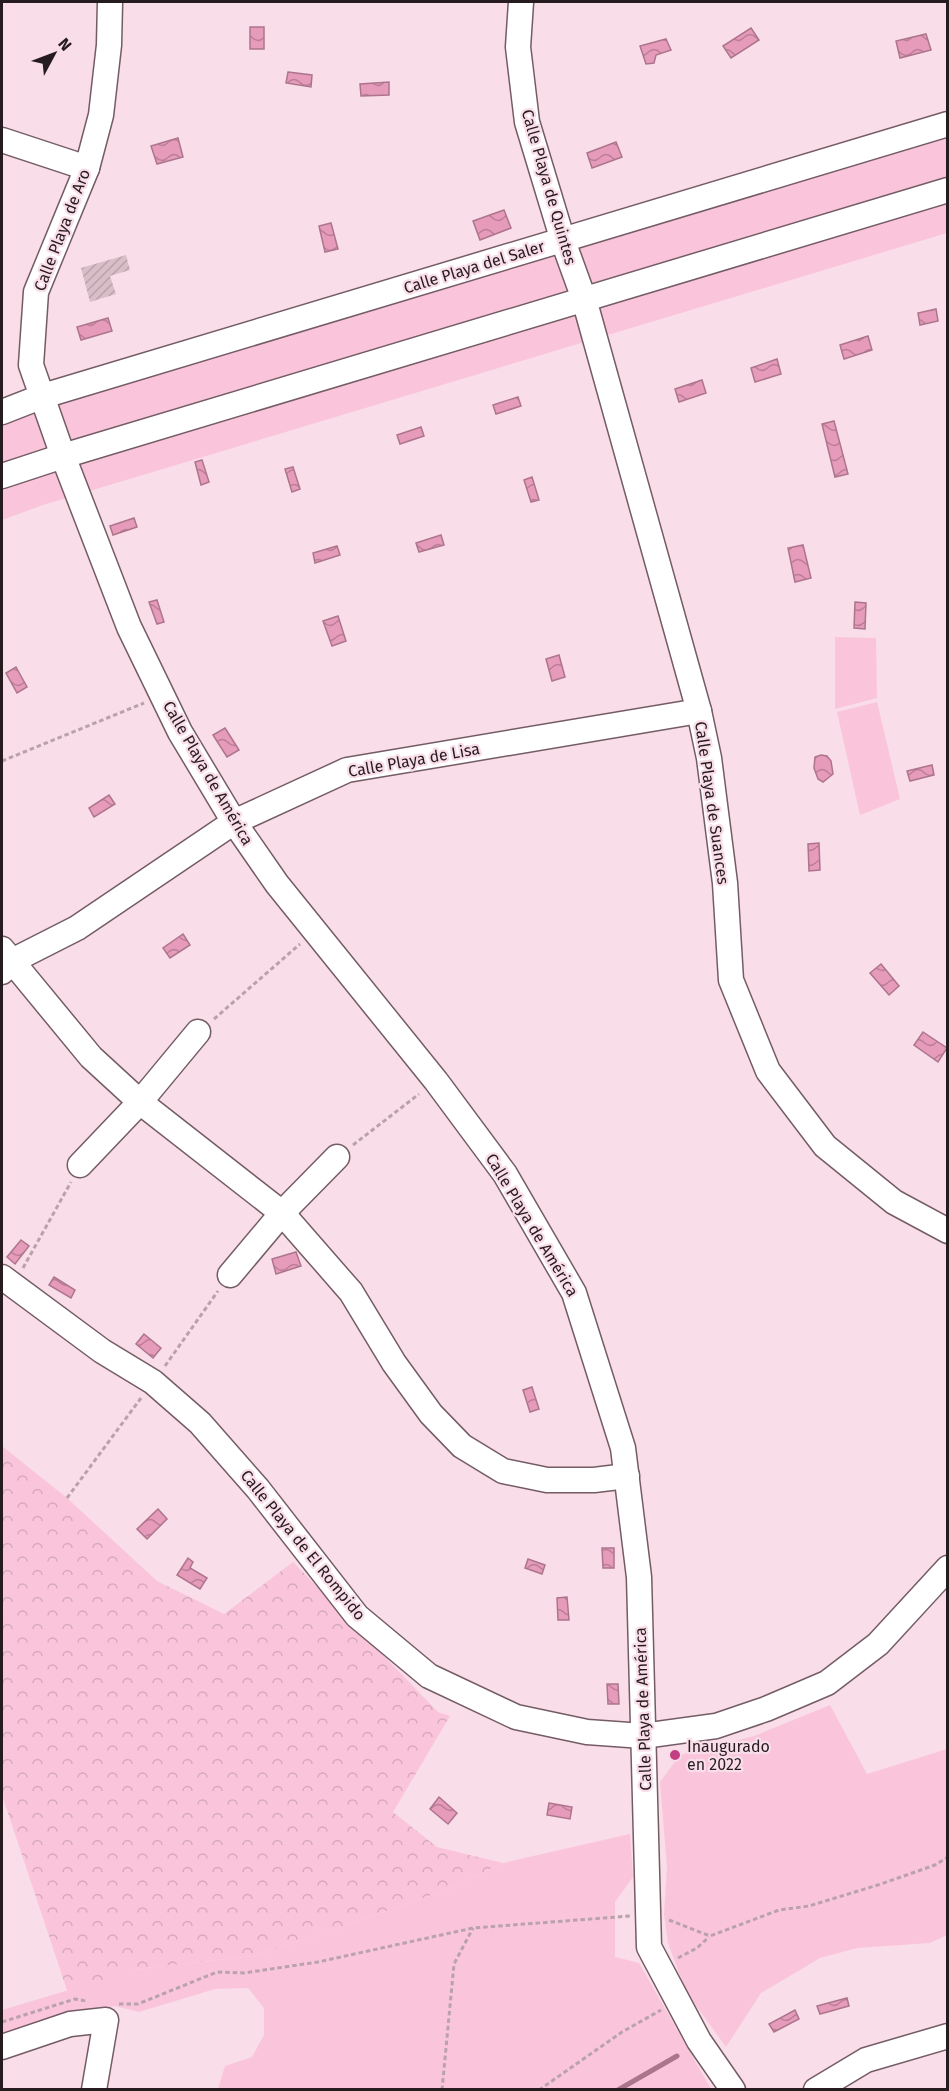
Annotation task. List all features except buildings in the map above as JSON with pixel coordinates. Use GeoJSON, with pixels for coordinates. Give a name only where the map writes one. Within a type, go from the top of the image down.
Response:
{"type":"FeatureCollection","features":[{"type":"Feature","properties":{"kind":"street","name":"Calle Playa de Aro"},"geometry":{"type":"LineString","coordinates":[[63,456],[32,365],[36,292],[87,168],[101,115],[109,45],[110,2]]}},
{"type":"Feature","properties":{"kind":"street","name":"Calle Playa de Quintes"},"geometry":{"type":"LineString","coordinates":[[521,2],[518,47],[527,122],[563,241],[584,299]]}},
{"type":"Feature","properties":{"kind":"street","name":"Calle Playa del Saler"},"geometry":{"type":"LineString","coordinates":[[2,412],[43,396],[948,124]]}},
{"type":"Feature","properties":{"kind":"street"},"geometry":{"type":"LineString","coordinates":[[2,140],[87,168]]}},
{"type":"Feature","properties":{"kind":"street"},"geometry":{"type":"LineString","coordinates":[[2,476],[948,190]]}},
{"type":"Feature","properties":{"kind":"street","name":"Calle Playa de Suances"},"geometry":{"type":"LineString","coordinates":[[584,299],[699,711],[709,758],[724,872],[731,980],[768,1071],[825,1146],[894,1202],[948,1231]]}},
{"type":"Feature","properties":{"kind":"street","name":"Calle Playa de América"},"geometry":{"type":"LineString","coordinates":[[63,456],[129,627],[180,732],[234,822],[277,884],[436,1082],[505,1174],[574,1293],[623,1448],[639,1577],[650,1947],[699,2041],[733,2090]]}},
{"type":"Feature","properties":{"kind":"street","name":"Calle Playa de Lisa"},"geometry":{"type":"LineString","coordinates":[[5,961],[77,928],[234,822],[346,770],[699,711]]}},
{"type":"Feature","properties":{"kind":"street"},"geometry":{"type":"LineString","coordinates":[[5,961],[91,1057],[140,1102],[282,1213],[351,1292],[394,1363],[431,1414],[462,1446],[503,1471],[547,1480],[594,1480],[627,1476]]}},
{"type":"Feature","properties":{"kind":"street"},"geometry":{"type":"LineString","coordinates":[[80,1165],[140,1102],[198,1032]]}},
{"type":"Feature","properties":{"kind":"street"},"geometry":{"type":"LineString","coordinates":[[230,1275],[282,1213],[337,1157]]}},
{"type":"Feature","properties":{"kind":"street","name":"Calle Playa de El Rompido"},"geometry":{"type":"LineString","coordinates":[[8,1281],[102,1351],[153,1382],[200,1423],[258,1489],[357,1616],[429,1676],[516,1717],[587,1732],[643,1736],[716,1726],[766,1709],[827,1683],[878,1644],[948,1568]]}},
{"type":"Feature","properties":{"kind":"street"},"geometry":{"type":"LineString","coordinates":[[2,2047],[70,2024],[105,2008]]}},
{"type":"Feature","properties":{"kind":"street"},"geometry":{"type":"LineString","coordinates":[[94,2090],[105,2008]]}},
{"type":"Feature","properties":{"kind":"street"},"geometry":{"type":"LineString","coordinates":[[816,2090],[866,2060],[948,2036]]}},
{"type":"Feature","properties":{"kind":"path"},"geometry":{"type":"LineString","coordinates":[[2,761],[163,696]]}},
{"type":"Feature","properties":{"kind":"path"},"geometry":{"type":"LineString","coordinates":[[198,1032],[314,931]]}},
{"type":"Feature","properties":{"kind":"path"},"geometry":{"type":"LineString","coordinates":[[337,1157],[436,1082]]}},
{"type":"Feature","properties":{"kind":"path"},"geometry":{"type":"LineString","coordinates":[[8,1281],[80,1165]]}},
{"type":"Feature","properties":{"kind":"path"},"geometry":{"type":"LineString","coordinates":[[660,1968],[697,1948],[710,1936],[779,1910],[809,1906],[881,1884],[935,1865],[948,1857]]}},
{"type":"Feature","properties":{"kind":"path"},"geometry":{"type":"LineString","coordinates":[[2,2022],[75,1999],[105,2008],[138,2004],[217,1972],[244,1973],[318,1962],[473,1929],[614,1916],[649,1916],[676,1921],[710,1936]]}},
{"type":"Feature","properties":{"kind":"path"},"geometry":{"type":"LineString","coordinates":[[442,2090],[454,1964],[473,1929]]}},
{"type":"Feature","properties":{"kind":"path"},"geometry":{"type":"LineString","coordinates":[[539,2090],[622,2032],[678,2001]]}},
{"type":"Feature","properties":{"kind":"green space"},"geometry":{"type":"Polygon","coordinates":[[[947,118],[947,233],[43,505],[2,520],[2,410],[947,118]]]}},
{"type":"Feature","properties":{"kind":"green space"},"geometry":{"type":"Polygon","coordinates":[[[835,637],[876,638],[877,698],[835,709],[835,637]]]}},
{"type":"Feature","properties":{"kind":"green space"},"geometry":{"type":"Polygon","coordinates":[[[877,702],[900,799],[860,815],[837,712],[877,702]]]}},
{"type":"Feature","properties":{"kind":"green space"},"geometry":{"type":"Polygon","coordinates":[[[2,1446],[67,1498],[157,1581],[224,1614],[293,1562],[438,1712],[450,1716],[393,1812],[437,1847],[503,1863],[446,1890],[253,1956],[139,1969],[68,1993],[2,1795],[2,1446]]]}},
{"type":"Feature","properties":{"kind":"green space"},"geometry":{"type":"Polygon","coordinates":[[[830,1705],[867,1774],[947,1749],[947,1935],[930,1943],[857,1948],[820,1958],[761,1993],[726,2047],[686,1992],[668,1943],[664,1914],[667,1867],[660,1782],[680,1755],[754,1736],[830,1705]]]}},
{"type":"Feature","properties":{"kind":"green space"},"geometry":{"type":"Polygon","coordinates":[[[630,1834],[633,1877],[615,1902],[615,1957],[639,1963],[711,2089],[218,2089],[225,2066],[252,2057],[264,2035],[264,2008],[248,1988],[215,1989],[139,2012],[115,2006],[75,2013],[2,2037],[2,2010],[139,1969],[253,1956],[446,1890],[503,1863],[630,1834]]]}},
{"type":"Feature","properties":{"kind":"water"},"geometry":{"type":"Polygon","coordinates":[[[250,27],[264,27],[264,49],[250,49],[250,27]]]}},
{"type":"Feature","properties":{"kind":"water"},"geometry":{"type":"Polygon","coordinates":[[[751,28],[759,40],[731,58],[723,46],[751,28]]]}},
{"type":"Feature","properties":{"kind":"water"},"geometry":{"type":"Polygon","coordinates":[[[926,34],[931,50],[900,58],[896,41],[926,34]]]}},
{"type":"Feature","properties":{"kind":"water"},"geometry":{"type":"Polygon","coordinates":[[[666,39],[671,50],[656,55],[654,63],[646,64],[640,46],[666,39]]]}},
{"type":"Feature","properties":{"kind":"water"},"geometry":{"type":"Polygon","coordinates":[[[288,72],[312,75],[311,87],[286,83],[288,72]]]}},
{"type":"Feature","properties":{"kind":"water"},"geometry":{"type":"Polygon","coordinates":[[[389,82],[389,95],[361,96],[360,84],[389,82]]]}},
{"type":"Feature","properties":{"kind":"water"},"geometry":{"type":"Polygon","coordinates":[[[178,138],[183,157],[157,164],[151,146],[178,138]]]}},
{"type":"Feature","properties":{"kind":"water"},"geometry":{"type":"Polygon","coordinates":[[[616,142],[622,157],[592,168],[587,153],[616,142]]]}},
{"type":"Feature","properties":{"kind":"water"},"geometry":{"type":"Polygon","coordinates":[[[504,210],[511,228],[480,240],[473,221],[504,210]]]}},
{"type":"Feature","properties":{"kind":"water"},"geometry":{"type":"Polygon","coordinates":[[[331,223],[338,249],[325,252],[319,226],[331,223]]]}},
{"type":"Feature","properties":{"kind":"water"},"geometry":{"type":"Polygon","coordinates":[[[936,309],[938,321],[920,325],[918,313],[936,309]]]}},
{"type":"Feature","properties":{"kind":"water"},"geometry":{"type":"Polygon","coordinates":[[[108,318],[112,331],[81,340],[77,327],[108,318]]]}},
{"type":"Feature","properties":{"kind":"water"},"geometry":{"type":"Polygon","coordinates":[[[868,336],[872,350],[844,359],[840,345],[868,336]]]}},
{"type":"Feature","properties":{"kind":"water"},"geometry":{"type":"Polygon","coordinates":[[[777,359],[781,374],[755,382],[751,368],[777,359]]]}},
{"type":"Feature","properties":{"kind":"water"},"geometry":{"type":"Polygon","coordinates":[[[702,380],[706,393],[679,402],[675,389],[702,380]]]}},
{"type":"Feature","properties":{"kind":"water"},"geometry":{"type":"Polygon","coordinates":[[[518,397],[521,406],[496,414],[493,405],[518,397]]]}},
{"type":"Feature","properties":{"kind":"water"},"geometry":{"type":"Polygon","coordinates":[[[834,421],[848,474],[835,477],[822,424],[834,421]]]}},
{"type":"Feature","properties":{"kind":"water"},"geometry":{"type":"Polygon","coordinates":[[[421,427],[424,436],[400,444],[397,435],[421,427]]]}},
{"type":"Feature","properties":{"kind":"water"},"geometry":{"type":"Polygon","coordinates":[[[202,460],[209,482],[201,485],[195,462],[202,460]]]}},
{"type":"Feature","properties":{"kind":"water"},"geometry":{"type":"Polygon","coordinates":[[[293,467],[300,489],[292,492],[285,469],[293,467]]]}},
{"type":"Feature","properties":{"kind":"water"},"geometry":{"type":"Polygon","coordinates":[[[532,477],[539,500],[531,502],[524,480],[532,477]]]}},
{"type":"Feature","properties":{"kind":"water"},"geometry":{"type":"Polygon","coordinates":[[[134,518],[137,527],[113,535],[110,526],[134,518]]]}},
{"type":"Feature","properties":{"kind":"water"},"geometry":{"type":"Polygon","coordinates":[[[441,535],[444,545],[419,552],[416,543],[441,535]]]}},
{"type":"Feature","properties":{"kind":"water"},"geometry":{"type":"Polygon","coordinates":[[[803,545],[811,578],[795,582],[788,548],[803,545]]]}},
{"type":"Feature","properties":{"kind":"water"},"geometry":{"type":"Polygon","coordinates":[[[337,546],[340,555],[315,563],[313,553],[337,546]]]}},
{"type":"Feature","properties":{"kind":"water"},"geometry":{"type":"Polygon","coordinates":[[[157,600],[164,622],[157,624],[149,602],[157,600]]]}},
{"type":"Feature","properties":{"kind":"water"},"geometry":{"type":"Polygon","coordinates":[[[855,602],[866,603],[865,629],[854,628],[855,602]]]}},
{"type":"Feature","properties":{"kind":"water"},"geometry":{"type":"Polygon","coordinates":[[[338,616],[346,641],[332,646],[323,621],[338,616]]]}},
{"type":"Feature","properties":{"kind":"water"},"geometry":{"type":"Polygon","coordinates":[[[559,655],[565,677],[552,681],[546,659],[559,655]]]}},
{"type":"Feature","properties":{"kind":"water"},"geometry":{"type":"Polygon","coordinates":[[[16,667],[27,687],[17,693],[6,673],[16,667]]]}},
{"type":"Feature","properties":{"kind":"water"},"geometry":{"type":"Polygon","coordinates":[[[225,728],[239,750],[227,757],[213,735],[225,728]]]}},
{"type":"Feature","properties":{"kind":"water"},"geometry":{"type":"Polygon","coordinates":[[[827,756],[831,761],[833,774],[823,782],[818,779],[814,768],[815,757],[827,756]]]}},
{"type":"Feature","properties":{"kind":"water"},"geometry":{"type":"Polygon","coordinates":[[[932,765],[934,775],[910,781],[907,771],[932,765]]]}},
{"type":"Feature","properties":{"kind":"water"},"geometry":{"type":"Polygon","coordinates":[[[109,795],[115,804],[94,817],[89,808],[109,795]]]}},
{"type":"Feature","properties":{"kind":"water"},"geometry":{"type":"Polygon","coordinates":[[[819,843],[820,870],[809,871],[808,844],[819,843]]]}},
{"type":"Feature","properties":{"kind":"water"},"geometry":{"type":"Polygon","coordinates":[[[183,934],[190,945],[170,958],[163,948],[183,934]]]}},
{"type":"Feature","properties":{"kind":"water"},"geometry":{"type":"Polygon","coordinates":[[[881,964],[899,986],[889,995],[870,973],[881,964]]]}},
{"type":"Feature","properties":{"kind":"water"},"geometry":{"type":"Polygon","coordinates":[[[923,1032],[947,1048],[938,1062],[914,1045],[923,1032]]]}},
{"type":"Feature","properties":{"kind":"water"},"geometry":{"type":"Polygon","coordinates":[[[21,1240],[29,1246],[15,1264],[7,1257],[21,1240]]]}},
{"type":"Feature","properties":{"kind":"water"},"geometry":{"type":"Polygon","coordinates":[[[296,1252],[301,1266],[276,1274],[272,1259],[296,1252]]]}},
{"type":"Feature","properties":{"kind":"water"},"geometry":{"type":"Polygon","coordinates":[[[54,1277],[75,1290],[71,1298],[49,1285],[54,1277]]]}},
{"type":"Feature","properties":{"kind":"water"},"geometry":{"type":"Polygon","coordinates":[[[144,1334],[161,1348],[153,1358],[136,1344],[144,1334]]]}},
{"type":"Feature","properties":{"kind":"water"},"geometry":{"type":"Polygon","coordinates":[[[532,1387],[539,1409],[530,1412],[523,1390],[532,1387]]]}},
{"type":"Feature","properties":{"kind":"water"},"geometry":{"type":"Polygon","coordinates":[[[158,1509],[167,1519],[147,1539],[137,1529],[158,1509]]]}},
{"type":"Feature","properties":{"kind":"water"},"geometry":{"type":"Polygon","coordinates":[[[602,1548],[614,1548],[614,1568],[603,1568],[602,1548]]]}},
{"type":"Feature","properties":{"kind":"water"},"geometry":{"type":"Polygon","coordinates":[[[188,1558],[193,1562],[190,1568],[207,1578],[200,1589],[177,1575],[188,1558]]]}},
{"type":"Feature","properties":{"kind":"water"},"geometry":{"type":"Polygon","coordinates":[[[528,1559],[545,1565],[542,1574],[525,1568],[528,1559]]]}},
{"type":"Feature","properties":{"kind":"water"},"geometry":{"type":"Polygon","coordinates":[[[567,1597],[569,1620],[558,1620],[557,1598],[567,1597]]]}},
{"type":"Feature","properties":{"kind":"water"},"geometry":{"type":"Polygon","coordinates":[[[607,1684],[618,1684],[619,1704],[608,1704],[607,1684]]]}},
{"type":"Feature","properties":{"kind":"water"},"geometry":{"type":"Polygon","coordinates":[[[439,1797],[457,1813],[448,1824],[430,1809],[439,1797]]]}},
{"type":"Feature","properties":{"kind":"water"},"geometry":{"type":"Polygon","coordinates":[[[549,1803],[572,1807],[570,1819],[547,1815],[549,1803]]]}},
{"type":"Feature","properties":{"kind":"water"},"geometry":{"type":"Polygon","coordinates":[[[847,1998],[849,2006],[820,2014],[817,2006],[847,1998]]]}},
{"type":"Feature","properties":{"kind":"water"},"geometry":{"type":"Polygon","coordinates":[[[795,2010],[799,2019],[774,2032],[769,2024],[795,2010]]]}},
{"type":"Feature","properties":{"kind":"waterway"},"geometry":{"type":"LineString","coordinates":[[618,2090],[677,2056]]}},
{"type":"Feature","properties":{"kind":"place","name":"Inaugurado en 2022"},"geometry":{"type":"Point","coordinates":[675,1755]}}]}
